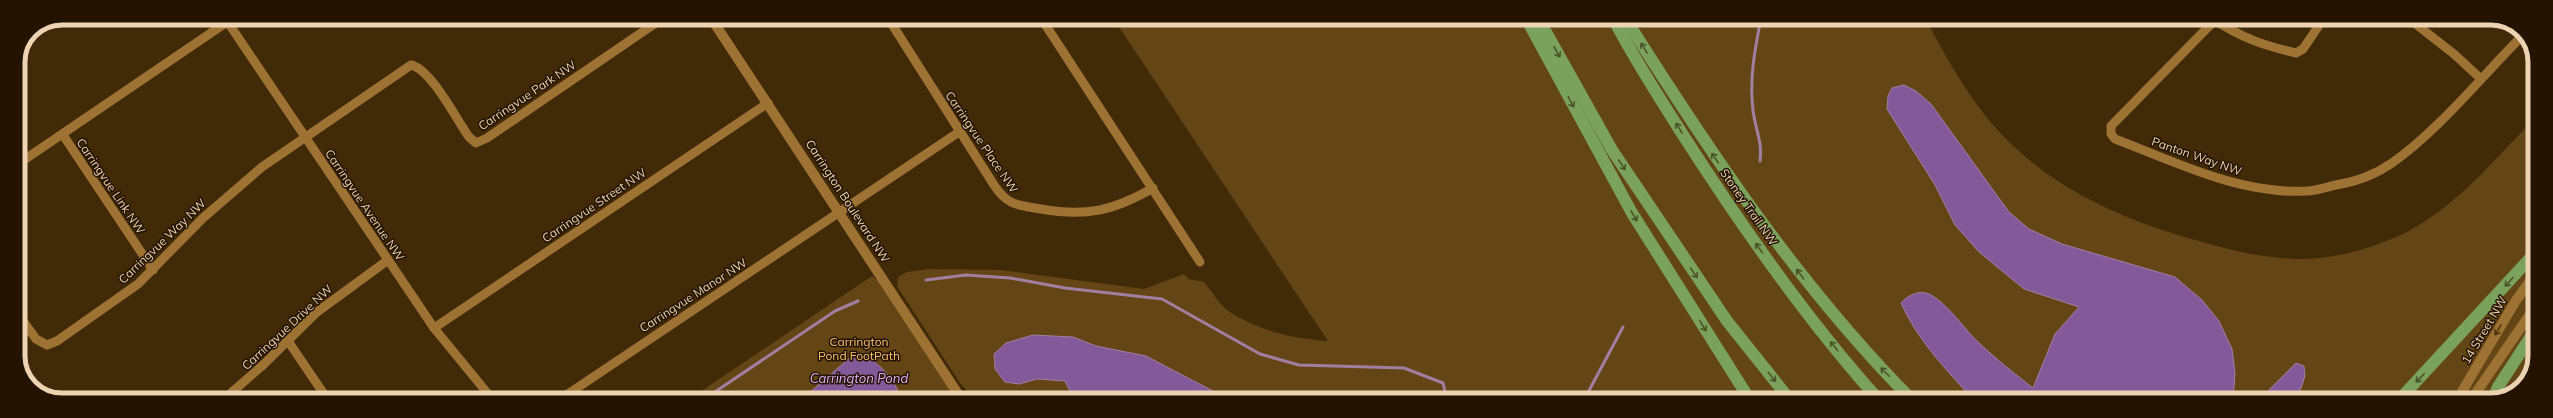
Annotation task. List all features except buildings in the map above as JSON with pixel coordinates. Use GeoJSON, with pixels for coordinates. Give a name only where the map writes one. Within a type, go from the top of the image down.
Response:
{"type":"FeatureCollection","features":[{"type":"Feature","properties":{"kind":"highway"},"geometry":{"type":"LineString","coordinates":[[1530,25],[1632,213],[1746,393]]}},
{"type":"Feature","properties":{"kind":"highway"},"geometry":{"type":"LineString","coordinates":[[1542,25],[1612,150],[1727,321],[1784,393]]}},
{"type":"Feature","properties":{"kind":"highway","name":"Stoney Trail NW"},"geometry":{"type":"LineString","coordinates":[[1617,25],[1648,79],[1751,236],[1812,319],[1873,393]]}},
{"type":"Feature","properties":{"kind":"highway"},"geometry":{"type":"LineString","coordinates":[[1629,25],[1687,116],[1744,199],[1804,278],[1858,344],[1905,393]]}},
{"type":"Feature","properties":{"kind":"highway"},"geometry":{"type":"LineString","coordinates":[[2406,393],[2528,262]]}},
{"type":"Feature","properties":{"kind":"highway"},"geometry":{"type":"LineString","coordinates":[[2496,393],[2501,382],[2528,341]]}},
{"type":"Feature","properties":{"kind":"street"},"geometry":{"type":"LineString","coordinates":[[25,159],[63,135],[219,25]]}},
{"type":"Feature","properties":{"kind":"street","name":"Carringvue Avenue NW"},"geometry":{"type":"LineString","coordinates":[[229,25],[434,328],[487,393]]}},
{"type":"Feature","properties":{"kind":"street","name":"Carringvue Park NW"},"geometry":{"type":"LineString","coordinates":[[305,136],[411,65],[418,66],[427,75],[469,137],[476,143],[487,138],[653,25]]}},
{"type":"Feature","properties":{"kind":"street","name":"Carrington Boulevard NW"},"geometry":{"type":"LineString","coordinates":[[716,25],[840,212],[957,393]]}},
{"type":"Feature","properties":{"kind":"street","name":"Carringvue Place NW"},"geometry":{"type":"LineString","coordinates":[[892,25],[1004,199],[1012,204],[1060,212],[1092,213],[1120,205],[1153,188]]}},
{"type":"Feature","properties":{"kind":"street"},"geometry":{"type":"LineString","coordinates":[[1046,25],[1200,262]]}},
{"type":"Feature","properties":{"kind":"street","name":"Panton Way NW"},"geometry":{"type":"LineString","coordinates":[[2210,25],[2111,126],[2111,134],[2115,139],[2212,176],[2256,188],[2280,191],[2308,191],[2354,182],[2392,164],[2423,137],[2520,38]]}},
{"type":"Feature","properties":{"kind":"street"},"geometry":{"type":"LineString","coordinates":[[2224,25],[2234,33],[2262,45],[2296,53],[2303,49],[2319,25]]}},
{"type":"Feature","properties":{"kind":"street"},"geometry":{"type":"LineString","coordinates":[[2417,25],[2448,49],[2480,78]]}},
{"type":"Feature","properties":{"kind":"street","name":"Carringvue Street NW"},"geometry":{"type":"LineString","coordinates":[[434,328],[768,103]]}},
{"type":"Feature","properties":{"kind":"street","name":"Carringvue Manor NW"},"geometry":{"type":"LineString","coordinates":[[569,393],[960,132]]}},
{"type":"Feature","properties":{"kind":"street","name":"Carringvue Link NW"},"geometry":{"type":"LineString","coordinates":[[63,135],[153,270]]}},
{"type":"Feature","properties":{"kind":"street","name":"Carringvue Way NW"},"geometry":{"type":"LineString","coordinates":[[25,324],[36,339],[51,344],[117,300],[153,270],[220,202],[262,167],[305,136]]}},
{"type":"Feature","properties":{"kind":"street","name":"Carringvue Drive NW"},"geometry":{"type":"LineString","coordinates":[[231,393],[333,299],[388,260]]}},
{"type":"Feature","properties":{"kind":"street","name":"14 Street NW"},"geometry":{"type":"LineString","coordinates":[[2461,393],[2515,302],[2528,284]]}},
{"type":"Feature","properties":{"kind":"street"},"geometry":{"type":"LineString","coordinates":[[2476,393],[2528,317]]}},
{"type":"Feature","properties":{"kind":"street"},"geometry":{"type":"LineString","coordinates":[[288,341],[323,393]]}},
{"type":"Feature","properties":{"kind":"green space"},"geometry":{"type":"Polygon","coordinates":[[[1118,25],[1929,25],[1952,67],[1972,98],[1994,127],[2028,159],[2072,190],[2121,214],[2172,233],[2250,254],[2290,259],[2329,257],[2368,248],[2405,233],[2424,222],[2458,196],[2490,166],[2528,125],[2528,361],[2524,372],[2515,384],[2510,388],[2496,393],[969,393],[960,383],[897,286],[898,277],[907,272],[929,269],[1001,270],[1144,289],[1184,274],[1189,279],[1204,282],[1226,309],[1254,325],[1290,336],[1328,341],[1118,25]]]}},
{"type":"Feature","properties":{"kind":"green space","name":"Carrington Pond FootPath"},"geometry":{"type":"Polygon","coordinates":[[[872,276],[880,282],[951,393],[698,393],[872,276]]]}},
{"type":"Feature","properties":{"kind":"water"},"geometry":{"type":"Polygon","coordinates":[[[1904,85],[1916,91],[1931,104],[2009,212],[2029,229],[2062,244],[2175,277],[2202,300],[2219,321],[2232,349],[2235,373],[2234,393],[1967,393],[1940,363],[1923,340],[1907,316],[1901,303],[1904,300],[1911,295],[1919,293],[1927,293],[1931,295],[1950,311],[1979,343],[2033,388],[2055,334],[2079,307],[2024,289],[1979,252],[1955,225],[1935,185],[1887,109],[1888,96],[1892,88],[1904,85]]]}},
{"type":"Feature","properties":{"kind":"water"},"geometry":{"type":"Polygon","coordinates":[[[1033,335],[1073,337],[1096,346],[1146,356],[1217,393],[1071,393],[1065,381],[1037,379],[1019,384],[1005,382],[995,369],[994,354],[1006,343],[1033,335]]]}},
{"type":"Feature","properties":{"kind":"water","name":"Carrington Pond"},"geometry":{"type":"Polygon","coordinates":[[[852,356],[871,359],[893,381],[898,393],[809,393],[852,356]]]}},
{"type":"Feature","properties":{"kind":"water"},"geometry":{"type":"Polygon","coordinates":[[[2296,363],[2304,366],[2305,376],[2299,393],[2266,393],[2296,363]]]}},
{"type":"Feature","properties":{"kind":"waterway"},"geometry":{"type":"LineString","coordinates":[[1760,25],[1752,75],[1752,98],[1754,117],[1760,142],[1760,161]]}},
{"type":"Feature","properties":{"kind":"waterway"},"geometry":{"type":"LineString","coordinates":[[926,280],[966,275],[1010,278],[1065,288],[1162,299],[1260,354],[1299,365],[1404,368],[1443,383],[1445,393]]}},
{"type":"Feature","properties":{"kind":"waterway"},"geometry":{"type":"LineString","coordinates":[[713,393],[835,311],[858,301]]}},
{"type":"Feature","properties":{"kind":"waterway"},"geometry":{"type":"LineString","coordinates":[[1588,393],[1623,327]]}}]}
